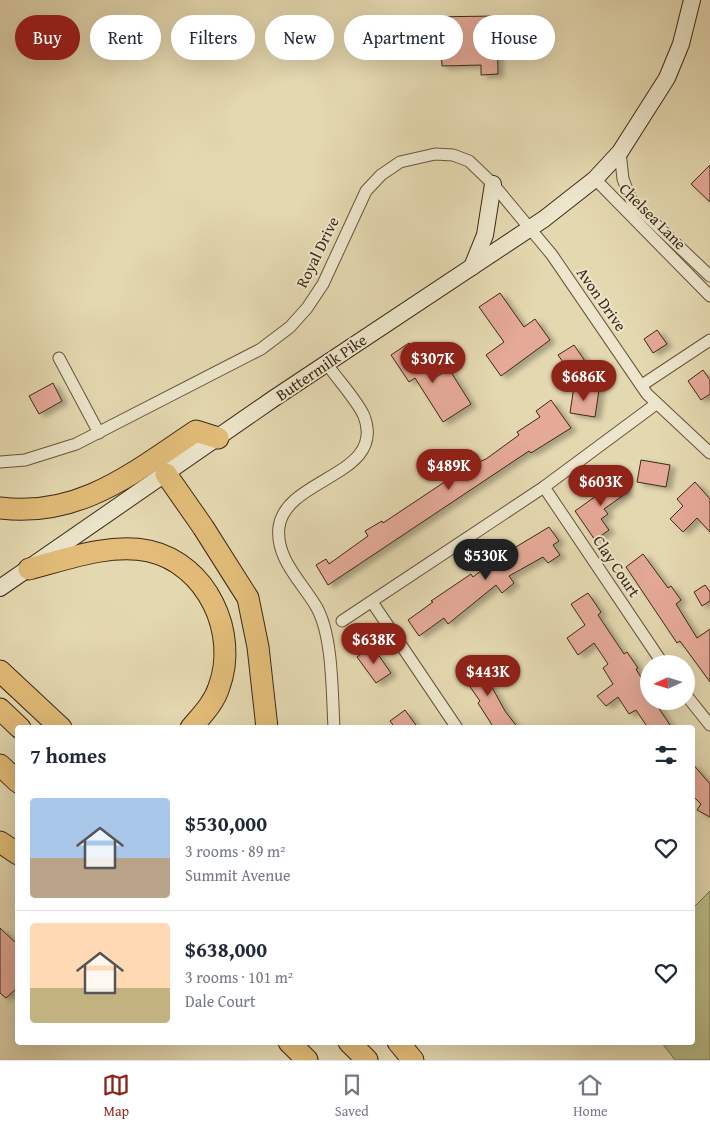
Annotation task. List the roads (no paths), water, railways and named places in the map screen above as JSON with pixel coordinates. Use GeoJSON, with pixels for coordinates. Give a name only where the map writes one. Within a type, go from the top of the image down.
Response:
{"type":"FeatureCollection","features":[{"type":"Feature","properties":{"kind":"highway"},"geometry":{"type":"LineString","coordinates":[[0,508],[38,509],[79,501],[116,485],[196,431],[218,438]]}},
{"type":"Feature","properties":{"kind":"highway"},"geometry":{"type":"LineString","coordinates":[[166,474],[203,527],[248,598],[258,647],[267,725]]}},
{"type":"Feature","properties":{"kind":"highway"},"geometry":{"type":"LineString","coordinates":[[29,569],[91,553],[116,549],[150,552],[186,570],[209,594],[218,612],[222,627],[225,657],[219,688],[212,704],[194,725]]}},
{"type":"Feature","properties":{"kind":"highway"},"geometry":{"type":"LineString","coordinates":[[0,671],[58,725]]}},
{"type":"Feature","properties":{"kind":"highway"},"geometry":{"type":"LineString","coordinates":[[0,709],[17,725]]}},
{"type":"Feature","properties":{"kind":"highway"},"geometry":{"type":"LineString","coordinates":[[0,765],[15,779]]}},
{"type":"Feature","properties":{"kind":"highway"},"geometry":{"type":"LineString","coordinates":[[0,842],[15,852]]}},
{"type":"Feature","properties":{"kind":"highway"},"geometry":{"type":"LineString","coordinates":[[292,1045],[307,1060]]}},
{"type":"Feature","properties":{"kind":"highway"},"geometry":{"type":"LineString","coordinates":[[352,1045],[367,1060]]}},
{"type":"Feature","properties":{"kind":"highway"},"geometry":{"type":"LineString","coordinates":[[400,1045],[413,1060]]}},
{"type":"Feature","properties":{"kind":"main road","name":"Buttermilk Pike"},"geometry":{"type":"LineString","coordinates":[[0,588],[326,364],[530,228],[595,179],[620,152],[667,78],[681,44],[692,0]]}},
{"type":"Feature","properties":{"kind":"main road"},"geometry":{"type":"LineString","coordinates":[[472,267],[485,235],[493,184]]}},
{"type":"Feature","properties":{"kind":"street","name":"Chelsea Lane"},"geometry":{"type":"LineString","coordinates":[[620,152],[623,179],[632,202],[710,276]]}},
{"type":"Feature","properties":{"kind":"street","name":"Royal Drive"},"geometry":{"type":"LineString","coordinates":[[0,462],[25,460],[52,453],[99,432],[261,349],[290,327],[307,308],[322,284],[366,191],[381,174],[400,162],[435,154],[453,155],[469,161],[493,184],[530,228]]}},
{"type":"Feature","properties":{"kind":"street","name":"Chelsea Lane"},"geometry":{"type":"LineString","coordinates":[[595,179],[710,296]]}},
{"type":"Feature","properties":{"kind":"street","name":"Avon Drive"},"geometry":{"type":"LineString","coordinates":[[530,228],[552,255],[656,404],[710,453]]}},
{"type":"Feature","properties":{"kind":"street"},"geometry":{"type":"LineString","coordinates":[[642,385],[710,340]]}},
{"type":"Feature","properties":{"kind":"street"},"geometry":{"type":"LineString","coordinates":[[59,358],[99,432]]}},
{"type":"Feature","properties":{"kind":"street"},"geometry":{"type":"LineString","coordinates":[[326,364],[363,415],[367,430],[366,446],[355,460],[303,493],[286,510],[279,530],[283,555],[317,608],[325,625],[334,725]]}},
{"type":"Feature","properties":{"kind":"street"},"geometry":{"type":"LineString","coordinates":[[342,621],[544,487],[656,404]]}},
{"type":"Feature","properties":{"kind":"street","name":"Clay Court"},"geometry":{"type":"LineString","coordinates":[[544,487],[657,655]]}},
{"type":"Feature","properties":{"kind":"street"},"geometry":{"type":"LineString","coordinates":[[372,602],[455,725]]}},
{"type":"Feature","properties":{"kind":"street"},"geometry":{"type":"LineString","coordinates":[[695,706],[710,725]]}}]}
